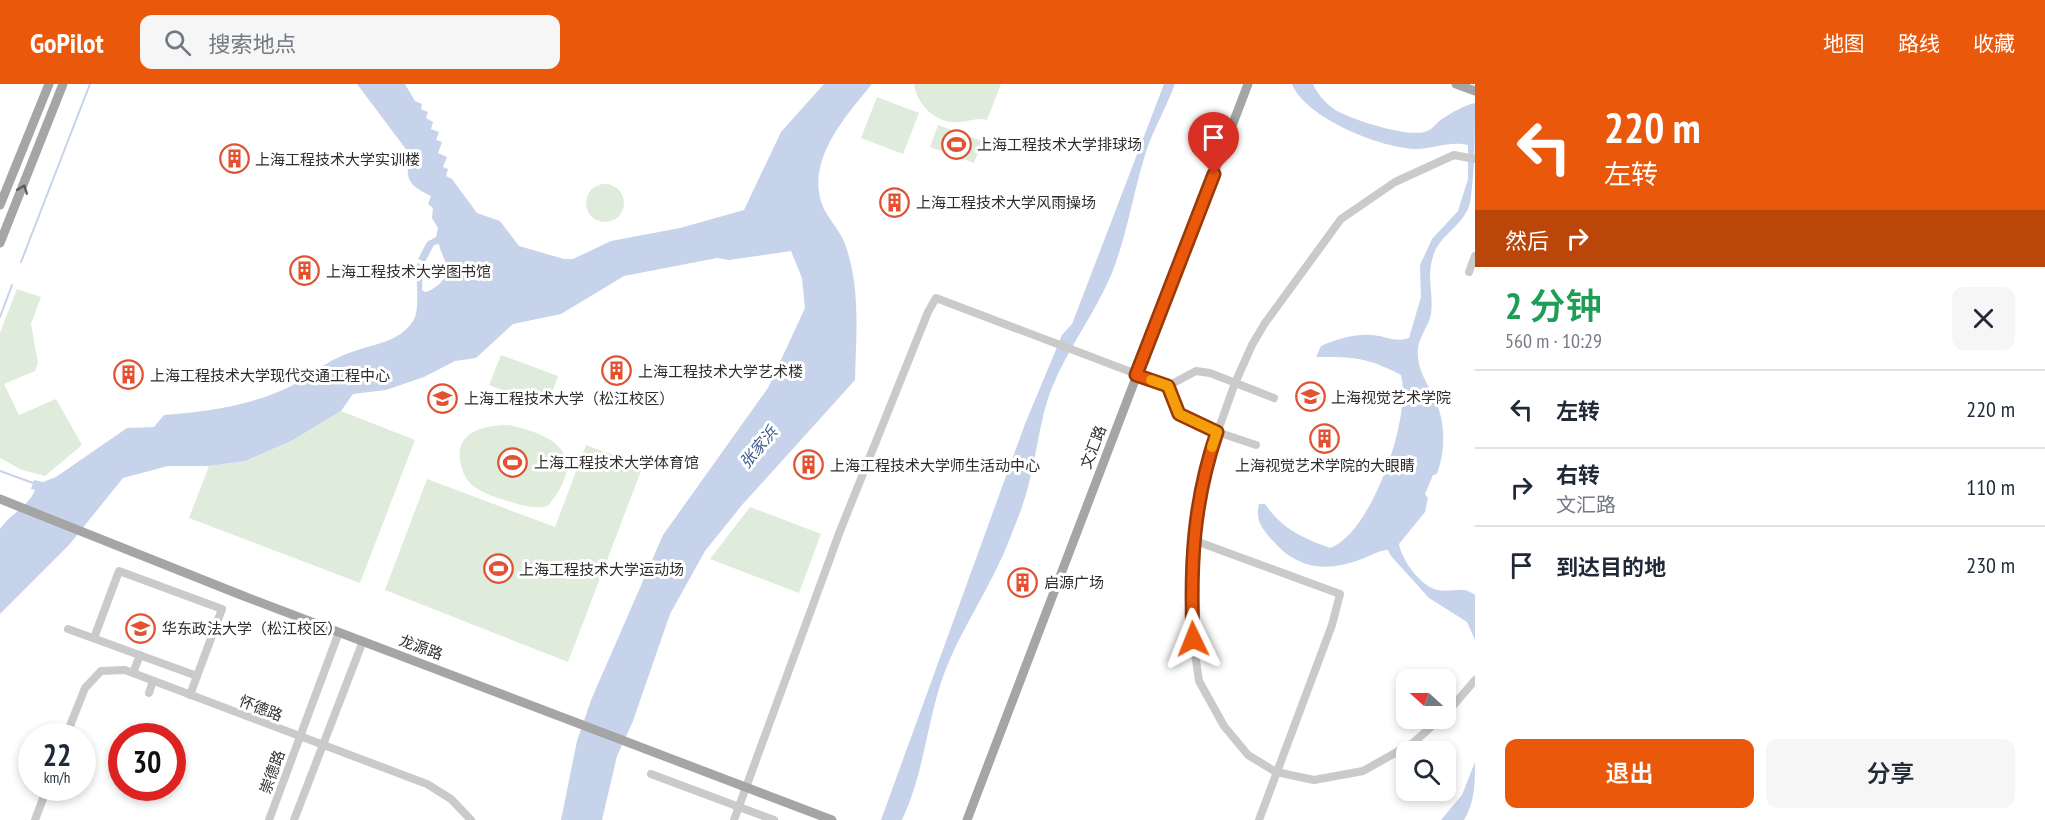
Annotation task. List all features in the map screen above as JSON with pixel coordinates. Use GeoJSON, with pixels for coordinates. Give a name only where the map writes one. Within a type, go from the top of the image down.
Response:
{"type":"FeatureCollection","features":[{"type":"Feature","properties":{"kind":"main road"},"geometry":{"type":"LineString","coordinates":[[0,205],[49,84]]}},
{"type":"Feature","properties":{"kind":"main road"},"geometry":{"type":"LineString","coordinates":[[0,243],[63,84]]}},
{"type":"Feature","properties":{"kind":"main road","name":"文汇路"},"geometry":{"type":"LineString","coordinates":[[967,820],[1248,84]]}},
{"type":"Feature","properties":{"kind":"main road"},"geometry":{"type":"LineString","coordinates":[[1456,84],[1475,91]]}},
{"type":"Feature","properties":{"kind":"main road","name":"龙源路"},"geometry":{"type":"LineString","coordinates":[[0,499],[339,632],[832,820]]}},
{"type":"Feature","properties":{"kind":"street"},"geometry":{"type":"LineString","coordinates":[[1429,729],[1413,743],[1363,771],[1314,780],[1276,772],[1248,755],[1224,726],[1199,681],[1193,639],[1190,574],[1197,504],[1217,432],[1235,383],[1265,323],[1341,219],[1395,182],[1454,154],[1475,159]]}},
{"type":"Feature","properties":{"kind":"street"},"geometry":{"type":"LineString","coordinates":[[1469,272],[1475,256]]}},
{"type":"Feature","properties":{"kind":"street"},"geometry":{"type":"LineString","coordinates":[[734,820],[840,531],[928,312],[936,298],[1168,386],[1196,371],[1210,373],[1274,398]]}},
{"type":"Feature","properties":{"kind":"street"},"geometry":{"type":"LineString","coordinates":[[1168,386],[1179,414],[1217,432],[1256,445]]}},
{"type":"Feature","properties":{"kind":"street"},"geometry":{"type":"LineString","coordinates":[[1193,540],[1340,594],[1332,625],[1259,820]]}},
{"type":"Feature","properties":{"kind":"street"},"geometry":{"type":"LineString","coordinates":[[94,638],[119,571],[222,609],[190,695]]}},
{"type":"Feature","properties":{"kind":"street"},"geometry":{"type":"LineString","coordinates":[[69,628],[197,676]]}},
{"type":"Feature","properties":{"kind":"street","name":"崇德路"},"geometry":{"type":"LineString","coordinates":[[269,820],[339,632]]}},
{"type":"Feature","properties":{"kind":"street"},"geometry":{"type":"LineString","coordinates":[[294,820],[363,641]]}},
{"type":"Feature","properties":{"kind":"street"},"geometry":{"type":"LineString","coordinates":[[133,674],[140,655]]}},
{"type":"Feature","properties":{"kind":"street","name":"怀德路"},"geometry":{"type":"LineString","coordinates":[[71,723],[85,688],[102,671],[125,670],[427,784],[451,799],[471,820]]}},
{"type":"Feature","properties":{"kind":"street"},"geometry":{"type":"LineString","coordinates":[[1456,702],[1475,680]]}},
{"type":"Feature","properties":{"kind":"street"},"geometry":{"type":"LineString","coordinates":[[148,693],[153,681]]}},
{"type":"Feature","properties":{"kind":"street"},"geometry":{"type":"LineString","coordinates":[[651,774],[774,820]]}},
{"type":"Feature","properties":{"kind":"street"},"geometry":{"type":"LineString","coordinates":[[34,820],[42,801]]}},
{"type":"Feature","properties":{"kind":"green space"},"geometry":{"type":"Polygon","coordinates":[[[914,84],[1001,84],[987,120],[950,122],[935,116],[923,106],[914,84]]]}},
{"type":"Feature","properties":{"kind":"green space"},"geometry":{"type":"Polygon","coordinates":[[[877,97],[919,113],[903,154],[861,138],[877,97]]]}},
{"type":"Feature","properties":{"kind":"green space","name":"上海工程技术大学排球场"},"geometry":{"type":"Polygon","coordinates":[[[938,125],[982,141],[974,163],[930,147],[938,125]]]}},
{"type":"Feature","properties":{"kind":"green space"},"geometry":{"type":"Polygon","coordinates":[[[605,184],[618,190],[624,203],[618,216],[605,222],[592,216],[586,203],[592,190],[605,184]]]}},
{"type":"Feature","properties":{"kind":"green space"},"geometry":{"type":"Polygon","coordinates":[[[17,289],[41,297],[31,324],[38,363],[35,371],[4,384],[19,415],[56,399],[82,445],[45,476],[22,470],[0,458],[0,333],[17,289]]]}},
{"type":"Feature","properties":{"kind":"green space"},"geometry":{"type":"Polygon","coordinates":[[[501,355],[558,376],[547,407],[489,385],[501,355]]]}},
{"type":"Feature","properties":{"kind":"green space"},"geometry":{"type":"Polygon","coordinates":[[[341,411],[415,440],[360,583],[189,518],[209,466],[247,461],[293,440],[341,411]]]}},
{"type":"Feature","properties":{"kind":"green space","name":"上海工程技术大学体育馆"},"geometry":{"type":"Polygon","coordinates":[[[509,425],[542,435],[554,442],[567,461],[566,474],[560,489],[548,506],[525,506],[491,495],[472,485],[464,474],[460,450],[467,436],[482,428],[509,425]]]}},
{"type":"Feature","properties":{"kind":"green space","name":"上海工程技术大学运动场"},"geometry":{"type":"Polygon","coordinates":[[[586,445],[643,466],[568,662],[385,590],[427,479],[555,527],[586,445]]]}},
{"type":"Feature","properties":{"kind":"green space"},"geometry":{"type":"Polygon","coordinates":[[[750,507],[821,534],[799,593],[710,559],[750,507]]]}},
{"type":"Feature","properties":{"kind":"water","name":"张家浜"},"geometry":{"type":"Polygon","coordinates":[[[357,84],[405,84],[415,101],[422,104],[421,109],[428,112],[426,118],[433,122],[431,129],[439,132],[436,140],[442,142],[438,153],[447,157],[443,167],[448,169],[446,176],[452,179],[477,213],[500,221],[519,246],[564,259],[573,259],[611,241],[680,228],[744,210],[781,132],[824,84],[872,84],[839,126],[823,158],[819,175],[819,192],[824,209],[843,240],[853,277],[856,312],[855,380],[742,505],[705,551],[670,614],[633,721],[617,756],[602,820],[561,820],[577,741],[591,700],[663,535],[768,388],[805,308],[802,278],[791,251],[729,260],[717,258],[624,276],[561,314],[513,324],[476,358],[455,361],[424,377],[386,390],[353,394],[341,411],[293,440],[246,461],[209,466],[168,466],[123,478],[69,545],[0,614],[0,529],[32,496],[35,490],[31,489],[34,480],[43,482],[56,477],[127,428],[154,427],[164,415],[226,407],[271,395],[293,385],[340,356],[393,338],[407,328],[415,316],[417,263],[423,265],[422,290],[425,292],[443,280],[447,268],[439,244],[434,245],[425,262],[418,259],[427,242],[436,237],[438,228],[432,218],[433,208],[428,204],[431,196],[411,183],[408,173],[408,152],[357,84]]]}},
{"type":"Feature","properties":{"kind":"water"},"geometry":{"type":"Polygon","coordinates":[[[1164,84],[1175,84],[1145,155],[1117,259],[1098,303],[1065,360],[1051,390],[1021,509],[999,564],[942,678],[910,800],[902,820],[881,820],[1025,424],[1062,335],[1072,324],[1164,84]]]}},
{"type":"Feature","properties":{"kind":"water"},"geometry":{"type":"Polygon","coordinates":[[[1292,84],[1313,84],[1324,101],[1334,109],[1380,127],[1407,132],[1427,131],[1450,114],[1475,103],[1474,166],[1470,203],[1463,217],[1435,251],[1430,275],[1431,314],[1418,348],[1420,367],[1440,415],[1443,434],[1442,454],[1437,474],[1433,475],[1425,494],[1428,498],[1425,512],[1399,544],[1413,572],[1425,584],[1438,590],[1466,590],[1475,595],[1475,640],[1467,622],[1429,598],[1388,550],[1337,566],[1314,566],[1303,563],[1283,551],[1260,524],[1259,504],[1265,504],[1294,532],[1330,548],[1346,538],[1374,497],[1394,444],[1400,417],[1403,394],[1401,375],[1360,359],[1316,357],[1321,346],[1346,337],[1365,335],[1395,340],[1409,338],[1421,297],[1420,265],[1432,239],[1458,211],[1468,179],[1468,145],[1449,144],[1418,149],[1385,144],[1328,120],[1300,97],[1292,84]]]}},
{"type":"Feature","properties":{"kind":"water"},"geometry":{"type":"Polygon","coordinates":[[[1475,762],[1472,800],[1464,820],[1441,820],[1462,795],[1475,762]]]}},
{"type":"Feature","properties":{"kind":"waterway"},"geometry":{"type":"LineString","coordinates":[[21,262],[90,84]]}},
{"type":"Feature","properties":{"kind":"waterway"},"geometry":{"type":"LineString","coordinates":[[0,317],[12,285]]}},
{"type":"Feature","properties":{"kind":"waterway"},"geometry":{"type":"LineString","coordinates":[[0,471],[33,483]]}},
{"type":"Feature","properties":{"kind":"slow traffic"},"geometry":{"type":"LineString","coordinates":[[1151,380],[1168,386],[1179,414],[1217,432],[1212,447]]}},
{"type":"Feature","properties":{"kind":"place","name":"上海工程技术大学排球场"},"geometry":{"type":"Point","coordinates":[956,144]}},
{"type":"Feature","properties":{"kind":"place","name":"上海工程技术大学实训楼"},"geometry":{"type":"Point","coordinates":[234,159]}},
{"type":"Feature","properties":{"kind":"place","name":"上海工程技术大学风雨操场"},"geometry":{"type":"Point","coordinates":[895,202]}},
{"type":"Feature","properties":{"kind":"place","name":"上海工程技术大学图书馆"},"geometry":{"type":"Point","coordinates":[305,271]}},
{"type":"Feature","properties":{"kind":"place","name":"上海工程技术大学艺术楼"},"geometry":{"type":"Point","coordinates":[617,371]}},
{"type":"Feature","properties":{"kind":"place","name":"上海工程技术大学现代交通工程中心"},"geometry":{"type":"Point","coordinates":[129,375]}},
{"type":"Feature","properties":{"kind":"place","name":"上海视觉艺术学院"},"geometry":{"type":"Point","coordinates":[1310,397]}},
{"type":"Feature","properties":{"kind":"place","name":"上海工程技术大学（松江校区）"},"geometry":{"type":"Point","coordinates":[443,398]}},
{"type":"Feature","properties":{"kind":"place","name":"上海视觉艺术学院的大眼睛"},"geometry":{"type":"Point","coordinates":[1325,438]}},
{"type":"Feature","properties":{"kind":"place","name":"上海工程技术大学体育馆"},"geometry":{"type":"Point","coordinates":[513,462]}},
{"type":"Feature","properties":{"kind":"place","name":"上海工程技术大学师生活动中心"},"geometry":{"type":"Point","coordinates":[809,465]}},
{"type":"Feature","properties":{"kind":"place","name":"上海工程技术大学运动场"},"geometry":{"type":"Point","coordinates":[498,569]}},
{"type":"Feature","properties":{"kind":"place","name":"启源广场"},"geometry":{"type":"Point","coordinates":[1023,582]}},
{"type":"Feature","properties":{"kind":"place","name":"华东政法大学（松江校区）"},"geometry":{"type":"Point","coordinates":[141,628]}},
{"type":"Feature","properties":{"kind":"route"},"geometry":{"type":"LineString","coordinates":[[1193,639],[1190,574],[1197,504],[1205,467],[1217,432],[1179,414],[1168,386],[1136,375],[1214,174]]}}]}
